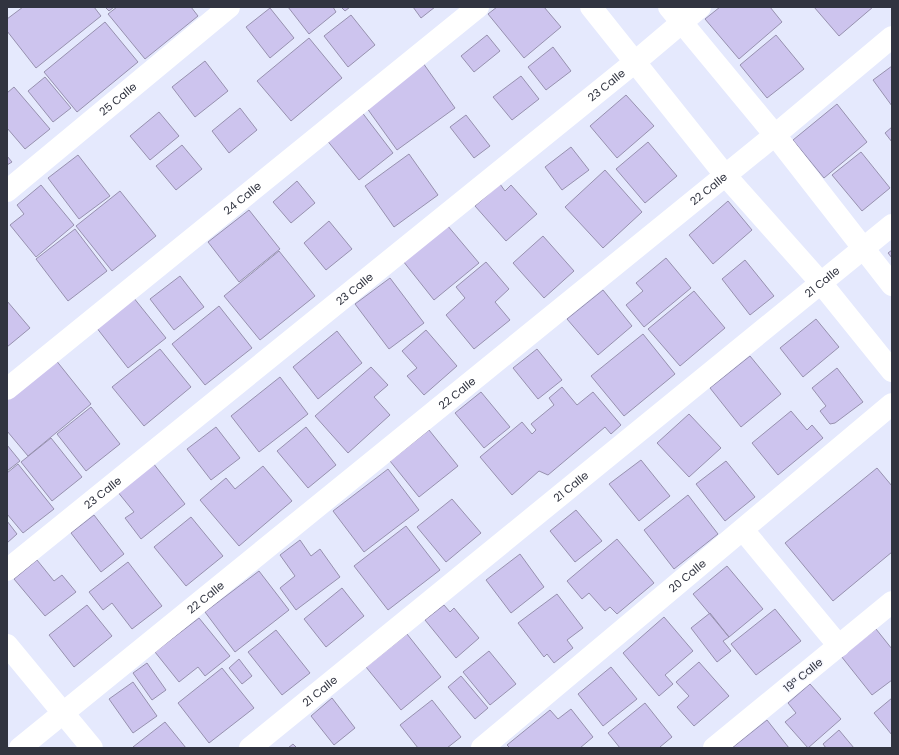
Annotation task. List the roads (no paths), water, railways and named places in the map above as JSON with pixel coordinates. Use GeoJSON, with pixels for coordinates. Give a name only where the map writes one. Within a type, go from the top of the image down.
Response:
{"type":"FeatureCollection","features":[{"type":"Feature","properties":{"kind":"street","name":"25 Calle"},"geometry":{"type":"LineString","coordinates":[[7,191],[229,7]]}},
{"type":"Feature","properties":{"kind":"street","name":"24 Calle"},"geometry":{"type":"LineString","coordinates":[[7,390],[478,7]]}},
{"type":"Feature","properties":{"kind":"street"},"geometry":{"type":"LineString","coordinates":[[591,7],[725,175],[821,283],[892,371]]}},
{"type":"Feature","properties":{"kind":"street","name":"23 Calle"},"geometry":{"type":"LineString","coordinates":[[7,570],[635,62],[675,14],[700,7]]}},
{"type":"Feature","properties":{"kind":"street"},"geometry":{"type":"LineString","coordinates":[[675,14],[775,135],[892,285]]}},
{"type":"Feature","properties":{"kind":"street","name":"22 Calle"},"geometry":{"type":"LineString","coordinates":[[20,748],[775,135],[892,37]]}},
{"type":"Feature","properties":{"kind":"street","name":"21 Calle"},"geometry":{"type":"LineString","coordinates":[[250,748],[892,225]]}},
{"type":"Feature","properties":{"kind":"street","name":"20 Calle"},"geometry":{"type":"LineString","coordinates":[[482,748],[892,404]]}},
{"type":"Feature","properties":{"kind":"street"},"geometry":{"type":"LineString","coordinates":[[743,530],[838,646]]}},
{"type":"Feature","properties":{"kind":"street","name":"19ª Calle"},"geometry":{"type":"LineString","coordinates":[[714,748],[892,602]]}},
{"type":"Feature","properties":{"kind":"street"},"geometry":{"type":"LineString","coordinates":[[7,645],[92,748]]}}]}
